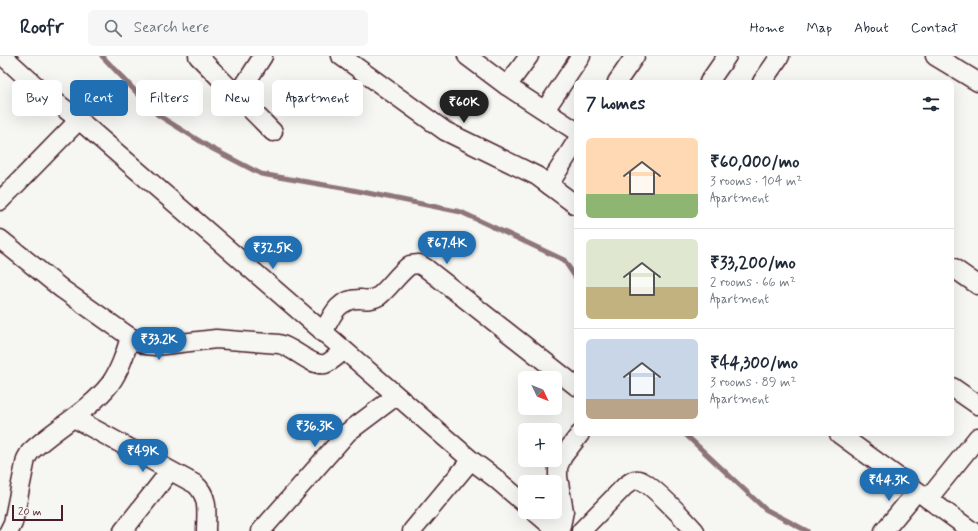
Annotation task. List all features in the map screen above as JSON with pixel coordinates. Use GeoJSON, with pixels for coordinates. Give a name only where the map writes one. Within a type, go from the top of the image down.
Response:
{"type":"FeatureCollection","features":[{"type":"Feature","properties":{"kind":"street"},"geometry":{"type":"LineString","coordinates":[[3,56],[38,88],[79,120],[343,351],[518,498]]}},
{"type":"Feature","properties":{"kind":"street"},"geometry":{"type":"LineString","coordinates":[[198,56],[223,80]]}},
{"type":"Feature","properties":{"kind":"street"},"geometry":{"type":"LineString","coordinates":[[248,80],[263,56]]}},
{"type":"Feature","properties":{"kind":"street"},"geometry":{"type":"LineString","coordinates":[[341,56],[445,130],[524,169],[574,204]]}},
{"type":"Feature","properties":{"kind":"street"},"geometry":{"type":"LineString","coordinates":[[467,56],[507,86],[574,130]]}},
{"type":"Feature","properties":{"kind":"street"},"geometry":{"type":"LineString","coordinates":[[507,86],[529,56]]}},
{"type":"Feature","properties":{"kind":"street"},"geometry":{"type":"LineString","coordinates":[[544,110],[581,56]]}},
{"type":"Feature","properties":{"kind":"street"},"geometry":{"type":"LineString","coordinates":[[618,80],[636,56]]}},
{"type":"Feature","properties":{"kind":"street"},"geometry":{"type":"LineString","coordinates":[[710,80],[727,56]]}},
{"type":"Feature","properties":{"kind":"street"},"geometry":{"type":"LineString","coordinates":[[763,80],[780,56]]}},
{"type":"Feature","properties":{"kind":"street"},"geometry":{"type":"LineString","coordinates":[[935,56],[978,82]]}},
{"type":"Feature","properties":{"kind":"street"},"geometry":{"type":"LineString","coordinates":[[258,116],[273,132]]}},
{"type":"Feature","properties":{"kind":"street"},"geometry":{"type":"LineString","coordinates":[[0,201],[79,120]]}},
{"type":"Feature","properties":{"kind":"street"},"geometry":{"type":"LineString","coordinates":[[549,185],[574,145]]}},
{"type":"Feature","properties":{"kind":"street"},"geometry":{"type":"LineString","coordinates":[[0,239],[62,289],[130,337],[146,345],[155,346],[216,339],[279,344],[286,345],[316,364],[326,363],[343,351]]}},
{"type":"Feature","properties":{"kind":"street"},"geometry":{"type":"LineString","coordinates":[[323,333],[334,312],[343,302],[354,299],[368,300],[378,297],[406,268],[410,265],[418,264],[427,269],[574,384]]}},
{"type":"Feature","properties":{"kind":"street"},"geometry":{"type":"LineString","coordinates":[[954,268],[978,285]]}},
{"type":"Feature","properties":{"kind":"street"},"geometry":{"type":"LineString","coordinates":[[9,531],[13,523],[26,459],[30,452],[74,418],[110,384],[121,365],[130,337]]}},
{"type":"Feature","properties":{"kind":"street"},"geometry":{"type":"LineString","coordinates":[[954,388],[978,405]]}},
{"type":"Feature","properties":{"kind":"street"},"geometry":{"type":"LineString","coordinates":[[261,531],[348,432],[396,396]]}},
{"type":"Feature","properties":{"kind":"street"},"geometry":{"type":"LineString","coordinates":[[74,418],[195,484],[202,491],[206,499],[206,531]]}},
{"type":"Feature","properties":{"kind":"street"},"geometry":{"type":"LineString","coordinates":[[544,519],[559,531],[564,511],[558,477],[558,468],[563,456],[578,436]]}},
{"type":"Feature","properties":{"kind":"street"},"geometry":{"type":"LineString","coordinates":[[842,436],[972,531]]}},
{"type":"Feature","properties":{"kind":"street"},"geometry":{"type":"LineString","coordinates":[[884,531],[978,438]]}},
{"type":"Feature","properties":{"kind":"street"},"geometry":{"type":"LineString","coordinates":[[412,531],[471,460]]}},
{"type":"Feature","properties":{"kind":"street"},"geometry":{"type":"LineString","coordinates":[[123,531],[170,471]]}},
{"type":"Feature","properties":{"kind":"street"},"geometry":{"type":"LineString","coordinates":[[581,531],[625,486],[632,481],[640,480],[653,489],[695,531]]}},
{"type":"Feature","properties":{"kind":"waterway"},"geometry":{"type":"LineString","coordinates":[[102,56],[158,115],[211,148],[261,174],[348,189],[461,212],[564,260],[574,275]]}},
{"type":"Feature","properties":{"kind":"waterway"},"geometry":{"type":"LineString","coordinates":[[687,436],[765,509],[807,531]]}}]}
